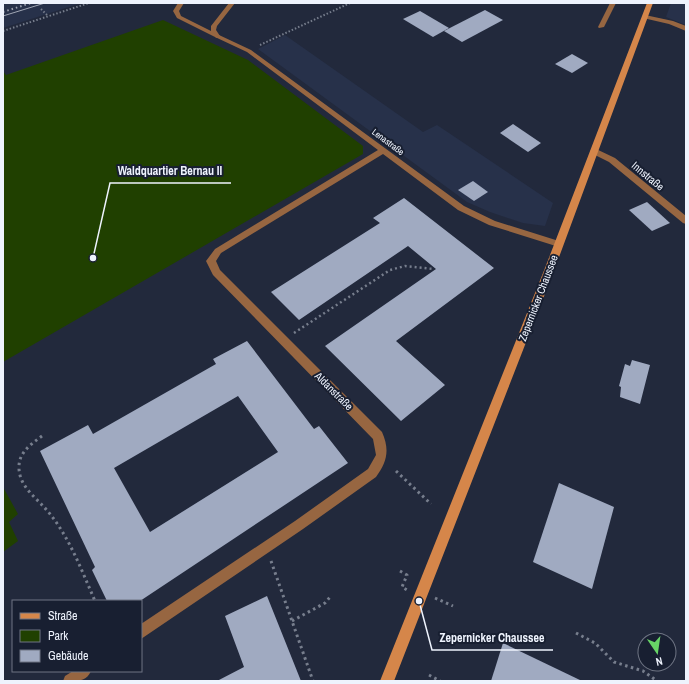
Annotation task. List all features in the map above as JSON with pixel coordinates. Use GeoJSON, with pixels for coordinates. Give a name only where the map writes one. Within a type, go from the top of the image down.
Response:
{"type":"FeatureCollection","features":[{"type":"Feature","properties":{"kind":"main road","name":"Zepernicker Chaussee"},"geometry":{"type":"LineString","coordinates":[[387,681],[559,244],[650,3]]}},
{"type":"Feature","properties":{"kind":"street"},"geometry":{"type":"LineString","coordinates":[[645,17],[671,22],[686,29]]}},
{"type":"Feature","properties":{"kind":"street","name":"Lenastraße"},"geometry":{"type":"LineString","coordinates":[[217,36],[249,51],[461,208],[492,223],[559,244]]}},
{"type":"Feature","properties":{"kind":"street","name":"Aldanstraße"},"geometry":{"type":"LineString","coordinates":[[142,631],[372,473],[380,462],[383,450],[378,436],[216,272],[211,261],[218,251],[383,151]]}},
{"type":"Feature","properties":{"kind":"street","name":"Innstraße"},"geometry":{"type":"LineString","coordinates":[[594,151],[612,160],[686,222]]}},
{"type":"Feature","properties":{"kind":"street"},"geometry":{"type":"LineString","coordinates":[[70,681],[83,672]]}},
{"type":"Feature","properties":{"kind":"lane"},"geometry":{"type":"LineString","coordinates":[[181,3],[176,12],[179,17],[217,36]]}},
{"type":"Feature","properties":{"kind":"lane"},"geometry":{"type":"LineString","coordinates":[[217,36],[214,33],[214,26],[232,3]]}},
{"type":"Feature","properties":{"kind":"lane"},"geometry":{"type":"LineString","coordinates":[[601,27],[612,3]]}},
{"type":"Feature","properties":{"kind":"path"},"geometry":{"type":"LineString","coordinates":[[3,31],[89,3]]}},
{"type":"Feature","properties":{"kind":"path"},"geometry":{"type":"LineString","coordinates":[[249,51],[350,3]]}},
{"type":"Feature","properties":{"kind":"path"},"geometry":{"type":"LineString","coordinates":[[41,9],[48,16]]}},
{"type":"Feature","properties":{"kind":"path"},"geometry":{"type":"LineString","coordinates":[[292,334],[390,270],[405,266],[433,269]]}},
{"type":"Feature","properties":{"kind":"path"},"geometry":{"type":"LineString","coordinates":[[42,436],[24,451],[19,463],[21,483],[47,510],[70,545],[94,600]]}},
{"type":"Feature","properties":{"kind":"path"},"geometry":{"type":"LineString","coordinates":[[396,471],[431,504]]}},
{"type":"Feature","properties":{"kind":"path"},"geometry":{"type":"LineString","coordinates":[[266,547],[313,681]]}},
{"type":"Feature","properties":{"kind":"path"},"geometry":{"type":"LineString","coordinates":[[400,571],[407,575],[402,587],[409,591]]}},
{"type":"Feature","properties":{"kind":"path"},"geometry":{"type":"LineString","coordinates":[[292,620],[325,603],[330,597]]}},
{"type":"Feature","properties":{"kind":"path"},"geometry":{"type":"LineString","coordinates":[[433,597],[453,606]]}},
{"type":"Feature","properties":{"kind":"path"},"geometry":{"type":"LineString","coordinates":[[576,633],[596,643],[614,662],[643,671],[657,681]]}},
{"type":"Feature","properties":{"kind":"path"},"geometry":{"type":"LineString","coordinates":[[429,675],[440,681]]}},
{"type":"Feature","properties":{"kind":"shaded area"},"geometry":{"type":"Polygon","coordinates":[[[3,3],[81,3],[3,28],[3,3]]]}},
{"type":"Feature","properties":{"kind":"shaded area"},"geometry":{"type":"Polygon","coordinates":[[[671,3],[686,3],[686,25],[666,17],[671,3]]]}},
{"type":"Feature","properties":{"kind":"shaded area"},"geometry":{"type":"Polygon","coordinates":[[[285,35],[423,132],[437,125],[553,203],[545,226],[523,223],[490,212],[467,202],[258,49],[285,35]]]}},
{"type":"Feature","properties":{"kind":"green space"},"geometry":{"type":"Polygon","coordinates":[[[163,20],[248,60],[363,146],[363,154],[3,362],[3,71],[6,75],[163,20]]]}},
{"type":"Feature","properties":{"kind":"green space"},"geometry":{"type":"Polygon","coordinates":[[[3,487],[18,514],[9,522],[18,541],[3,552],[3,487]]]}},
{"type":"Feature","properties":{"kind":"building"},"geometry":{"type":"Polygon","coordinates":[[[485,10],[503,20],[462,42],[444,31],[485,10]]]}},
{"type":"Feature","properties":{"kind":"building"},"geometry":{"type":"Polygon","coordinates":[[[420,11],[449,28],[433,37],[403,19],[420,11]]]}},
{"type":"Feature","properties":{"kind":"building"},"geometry":{"type":"Polygon","coordinates":[[[572,54],[588,63],[572,73],[555,64],[572,54]]]}},
{"type":"Feature","properties":{"kind":"building"},"geometry":{"type":"Polygon","coordinates":[[[513,124],[541,143],[528,152],[500,133],[513,124]]]}},
{"type":"Feature","properties":{"kind":"building"},"geometry":{"type":"Polygon","coordinates":[[[473,181],[488,192],[474,201],[458,190],[473,181]]]}},
{"type":"Feature","properties":{"kind":"building"},"geometry":{"type":"Polygon","coordinates":[[[404,198],[494,268],[396,341],[445,385],[401,421],[325,346],[436,269],[408,246],[299,320],[271,292],[380,223],[373,218],[404,198]]]}},
{"type":"Feature","properties":{"kind":"building"},"geometry":{"type":"Polygon","coordinates":[[[647,202],[670,223],[652,231],[629,210],[647,202]]]}},
{"type":"Feature","properties":{"kind":"building"},"geometry":{"type":"Polygon","coordinates":[[[247,341],[314,429],[319,426],[348,463],[142,600],[107,600],[92,570],[95,567],[40,451],[88,425],[93,434],[216,364],[213,359],[247,341]],[[238,396],[114,468],[150,532],[278,452],[238,396]]]}},
{"type":"Feature","properties":{"kind":"building"},"geometry":{"type":"Polygon","coordinates":[[[632,360],[650,365],[640,404],[620,397],[621,387],[619,386],[625,364],[630,366],[632,360]]]}},
{"type":"Feature","properties":{"kind":"building"},"geometry":{"type":"Polygon","coordinates":[[[559,483],[614,507],[592,589],[533,562],[559,483]]]}},
{"type":"Feature","properties":{"kind":"building"},"geometry":{"type":"Polygon","coordinates":[[[267,596],[301,681],[217,681],[244,667],[225,616],[267,596]]]}},
{"type":"Feature","properties":{"kind":"building"},"geometry":{"type":"Polygon","coordinates":[[[503,643],[582,681],[491,681],[503,643]]]}},
{"type":"Feature","properties":{"kind":"tram line"},"geometry":{"type":"LineString","coordinates":[[3,16],[45,3]]}},
{"type":"Feature","properties":{"kind":"railway"},"geometry":{"type":"LineString","coordinates":[[3,12],[31,3]]}},
{"type":"Feature","properties":{"kind":"place","name":"Waldquartier Bernau II"},"geometry":{"type":"Point","coordinates":[93,258]}},
{"type":"Feature","properties":{"kind":"place","name":"Zepernicker Chaussee"},"geometry":{"type":"Point","coordinates":[419,601]}}]}
